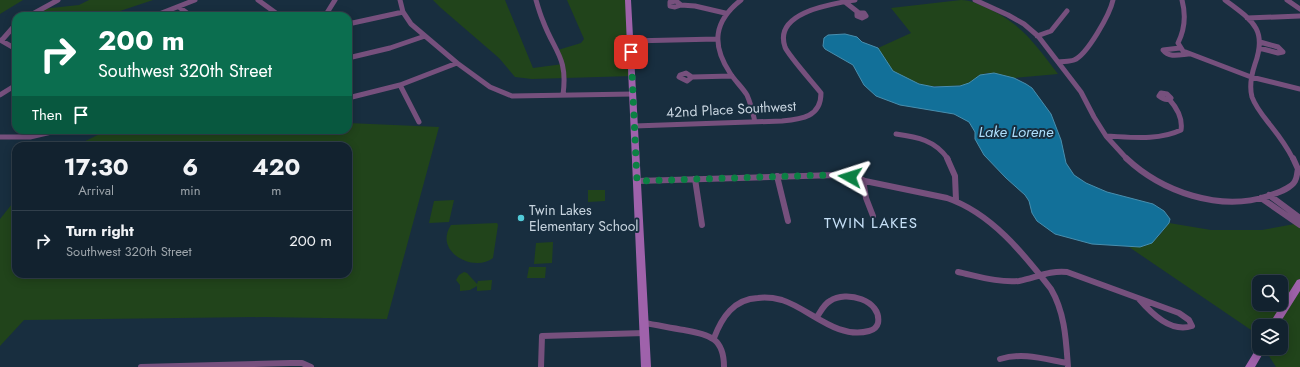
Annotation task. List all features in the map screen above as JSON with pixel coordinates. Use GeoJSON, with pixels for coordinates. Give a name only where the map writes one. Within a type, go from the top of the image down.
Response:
{"type":"FeatureCollection","features":[{"type":"Feature","properties":{"kind":"main road"},"geometry":{"type":"LineString","coordinates":[[628,0],[646,367]]}},
{"type":"Feature","properties":{"kind":"main road"},"geometry":{"type":"LineString","coordinates":[[1277,319],[1300,283]]}},
{"type":"Feature","properties":{"kind":"main road"},"geometry":{"type":"LineString","coordinates":[[1250,367],[1257,355]]}},
{"type":"Feature","properties":{"kind":"street"},"geometry":{"type":"LineString","coordinates":[[36,12],[58,0]]}},
{"type":"Feature","properties":{"kind":"street"},"geometry":{"type":"LineString","coordinates":[[165,12],[195,0]]}},
{"type":"Feature","properties":{"kind":"street"},"geometry":{"type":"LineString","coordinates":[[258,0],[274,12]]}},
{"type":"Feature","properties":{"kind":"street"},"geometry":{"type":"LineString","coordinates":[[328,12],[335,0]]}},
{"type":"Feature","properties":{"kind":"street"},"geometry":{"type":"LineString","coordinates":[[400,0],[403,12],[411,24],[473,76],[503,94],[526,97],[633,94]]}},
{"type":"Feature","properties":{"kind":"street"},"geometry":{"type":"LineString","coordinates":[[536,0],[543,22],[558,50],[563,64],[563,96]]}},
{"type":"Feature","properties":{"kind":"street"},"geometry":{"type":"LineString","coordinates":[[741,0],[725,13],[717,32],[718,49],[732,76],[748,98],[755,122]]}},
{"type":"Feature","properties":{"kind":"street"},"geometry":{"type":"LineString","coordinates":[[845,2],[855,0]]}},
{"type":"Feature","properties":{"kind":"street"},"geometry":{"type":"LineString","coordinates":[[975,0],[992,6],[1016,19],[1037,36],[1084,97],[1088,107],[1106,136],[1127,160],[1159,182],[1184,192],[1206,199],[1244,201],[1261,198],[1288,188],[1294,182],[1299,169],[1284,143],[1254,102],[1250,84],[1260,45],[1261,38],[1258,31],[1248,18],[1225,0]]}},
{"type":"Feature","properties":{"kind":"street"},"geometry":{"type":"LineString","coordinates":[[1058,62],[1074,60],[1080,56],[1108,16],[1112,9],[1113,0]]}},
{"type":"Feature","properties":{"kind":"street"},"geometry":{"type":"LineString","coordinates":[[1182,0],[1185,30],[1178,43],[1184,51]]}},
{"type":"Feature","properties":{"kind":"street"},"geometry":{"type":"LineString","coordinates":[[1287,0],[1300,9]]}},
{"type":"Feature","properties":{"kind":"street"},"geometry":{"type":"LineString","coordinates":[[845,2],[859,13]]}},
{"type":"Feature","properties":{"kind":"street","name":"42nd Place Southwest"},"geometry":{"type":"LineString","coordinates":[[634,126],[755,122],[790,120],[806,117],[816,110],[821,100],[819,89],[792,59],[782,41],[783,33],[792,20],[816,9],[845,2]]}},
{"type":"Feature","properties":{"kind":"street"},"geometry":{"type":"LineString","coordinates":[[681,4],[725,13]]}},
{"type":"Feature","properties":{"kind":"street"},"geometry":{"type":"LineString","coordinates":[[179,7],[186,12]]}},
{"type":"Feature","properties":{"kind":"street"},"geometry":{"type":"LineString","coordinates":[[1037,36],[1051,31],[1067,11]]}},
{"type":"Feature","properties":{"kind":"street"},"geometry":{"type":"LineString","coordinates":[[352,23],[403,12]]}},
{"type":"Feature","properties":{"kind":"street"},"geometry":{"type":"LineString","coordinates":[[1248,18],[1300,16]]}},
{"type":"Feature","properties":{"kind":"street"},"geometry":{"type":"LineString","coordinates":[[12,28],[1,40],[12,47]]}},
{"type":"Feature","properties":{"kind":"street"},"geometry":{"type":"LineString","coordinates":[[352,57],[390,48],[425,36]]}},
{"type":"Feature","properties":{"kind":"street"},"geometry":{"type":"LineString","coordinates":[[630,41],[717,39]]}},
{"type":"Feature","properties":{"kind":"street"},"geometry":{"type":"LineString","coordinates":[[1184,51],[1173,56],[1166,54],[1163,50],[1184,51],[1252,77],[1300,89]]}},
{"type":"Feature","properties":{"kind":"street"},"geometry":{"type":"LineString","coordinates":[[352,97],[400,85],[458,63]]}},
{"type":"Feature","properties":{"kind":"street"},"geometry":{"type":"LineString","coordinates":[[692,77],[732,76]]}},
{"type":"Feature","properties":{"kind":"street"},"geometry":{"type":"LineString","coordinates":[[400,85],[419,122]]}},
{"type":"Feature","properties":{"kind":"street"},"geometry":{"type":"LineString","coordinates":[[0,95],[12,88]]}},
{"type":"Feature","properties":{"kind":"street"},"geometry":{"type":"LineString","coordinates":[[1106,136],[1161,136],[1176,134],[1181,130],[1183,124],[1169,100]]}},
{"type":"Feature","properties":{"kind":"street"},"geometry":{"type":"LineString","coordinates":[[0,137],[25,138],[46,134]]}},
{"type":"Feature","properties":{"kind":"street"},"geometry":{"type":"LineString","coordinates":[[896,134],[923,139],[934,144],[942,151],[956,180],[958,188],[956,200]]}},
{"type":"Feature","properties":{"kind":"street"},"geometry":{"type":"LineString","coordinates":[[637,181],[836,175],[956,200],[972,208],[988,219],[1040,276],[1055,296],[1064,323],[1068,365],[1018,355],[1000,359]]}},
{"type":"Feature","properties":{"kind":"street"},"geometry":{"type":"LineString","coordinates":[[777,176],[788,221]]}},
{"type":"Feature","properties":{"kind":"street"},"geometry":{"type":"LineString","coordinates":[[695,179],[702,225]]}},
{"type":"Feature","properties":{"kind":"street"},"geometry":{"type":"LineString","coordinates":[[863,180],[866,198],[872,216]]}},
{"type":"Feature","properties":{"kind":"street"},"geometry":{"type":"LineString","coordinates":[[1269,195],[1300,218]]}},
{"type":"Feature","properties":{"kind":"street"},"geometry":{"type":"LineString","coordinates":[[1261,198],[1300,225]]}},
{"type":"Feature","properties":{"kind":"street"},"geometry":{"type":"LineString","coordinates":[[958,272],[1005,281],[1022,280],[1057,272],[1067,272],[1179,313],[1188,318],[1192,323],[1192,326],[1182,328],[1167,323],[1154,315],[1139,299]]}},
{"type":"Feature","properties":{"kind":"street"},"geometry":{"type":"LineString","coordinates":[[714,338],[719,325],[726,314],[739,302],[748,299],[768,297],[784,300],[834,327],[849,332],[871,330],[877,326],[878,323],[877,314],[872,305],[853,296],[843,296],[831,300],[817,317]]}},
{"type":"Feature","properties":{"kind":"street"},"geometry":{"type":"LineString","coordinates":[[644,323],[704,334],[714,338],[723,350],[724,367]]}},
{"type":"Feature","properties":{"kind":"street"},"geometry":{"type":"LineString","coordinates":[[541,367],[542,336],[645,333]]}},
{"type":"Feature","properties":{"kind":"street"},"geometry":{"type":"LineString","coordinates":[[141,367],[290,363],[302,363],[311,367]]}},
{"type":"Feature","properties":{"kind":"green space"},"geometry":{"type":"Polygon","coordinates":[[[0,0],[23,0],[0,14],[0,0]]]}},
{"type":"Feature","properties":{"kind":"green space"},"geometry":{"type":"Polygon","coordinates":[[[89,0],[153,0],[117,12],[36,12],[42,9],[79,5],[89,0]]]}},
{"type":"Feature","properties":{"kind":"green space"},"geometry":{"type":"Polygon","coordinates":[[[433,0],[505,0],[533,68],[563,64],[558,50],[581,43],[584,39],[567,0],[628,0],[632,76],[532,79],[515,77],[499,58],[433,0]]]}},
{"type":"Feature","properties":{"kind":"green space"},"geometry":{"type":"Polygon","coordinates":[[[961,0],[977,4],[999,14],[1019,28],[1035,44],[1058,74],[1014,78],[994,73],[987,73],[980,75],[966,85],[927,86],[911,81],[893,71],[878,48],[911,33],[891,8],[961,0]]]}},
{"type":"Feature","properties":{"kind":"green space"},"geometry":{"type":"Polygon","coordinates":[[[352,123],[439,127],[387,319],[264,317],[24,320],[0,346],[0,219],[12,204],[12,278],[352,278],[352,142],[83,142],[100,134],[352,134],[352,123]]]}},
{"type":"Feature","properties":{"kind":"green space"},"geometry":{"type":"Polygon","coordinates":[[[588,190],[605,190],[605,201],[588,202],[588,190]]]}},
{"type":"Feature","properties":{"kind":"green space"},"geometry":{"type":"Polygon","coordinates":[[[454,200],[449,222],[429,223],[434,201],[454,200]]]}},
{"type":"Feature","properties":{"kind":"green space"},"geometry":{"type":"Polygon","coordinates":[[[497,223],[498,225],[493,258],[485,262],[476,263],[458,257],[451,251],[447,244],[447,235],[451,225],[497,223]]]}},
{"type":"Feature","properties":{"kind":"green space"},"geometry":{"type":"Polygon","coordinates":[[[1169,223],[1211,230],[1262,230],[1300,223],[1300,367],[1276,367],[1268,355],[1288,355],[1288,319],[1252,319],[1252,331],[1129,247],[1145,246],[1159,236],[1169,223]]]}},
{"type":"Feature","properties":{"kind":"green space"},"geometry":{"type":"Polygon","coordinates":[[[553,242],[552,263],[534,264],[536,243],[553,242]]]}},
{"type":"Feature","properties":{"kind":"green space"},"geometry":{"type":"Polygon","coordinates":[[[529,267],[546,267],[545,278],[527,278],[529,267]]]}},
{"type":"Feature","properties":{"kind":"green space"},"geometry":{"type":"Polygon","coordinates":[[[464,272],[467,273],[477,284],[478,281],[492,280],[491,290],[477,291],[477,286],[470,290],[460,291],[460,285],[456,280],[459,275],[464,272]]]}},
{"type":"Feature","properties":{"kind":"water","name":"Lake Lorene"},"geometry":{"type":"Polygon","coordinates":[[[845,34],[857,37],[862,42],[878,48],[893,71],[919,84],[934,87],[960,86],[969,83],[980,75],[994,73],[1014,78],[1026,84],[1032,88],[1051,114],[1061,140],[1066,163],[1074,175],[1086,183],[1107,192],[1153,204],[1164,211],[1170,219],[1169,223],[1152,243],[1140,247],[1092,244],[1055,234],[1037,221],[1025,195],[984,155],[975,139],[975,132],[969,122],[954,114],[900,105],[876,96],[864,85],[853,65],[825,49],[823,46],[824,38],[828,35],[845,34]]]}},
{"type":"Feature","properties":{"kind":"place","name":"Twin Lakes Elementary School"},"geometry":{"type":"Point","coordinates":[521,218]}},
{"type":"Feature","properties":{"kind":"district","name":"TWIN LAKES"},"geometry":{"type":"Point","coordinates":[871,223]}},
{"type":"Feature","properties":{"kind":"route"},"geometry":{"type":"LineString","coordinates":[[631,52],[637,181],[827,175],[850,177]]}}]}
